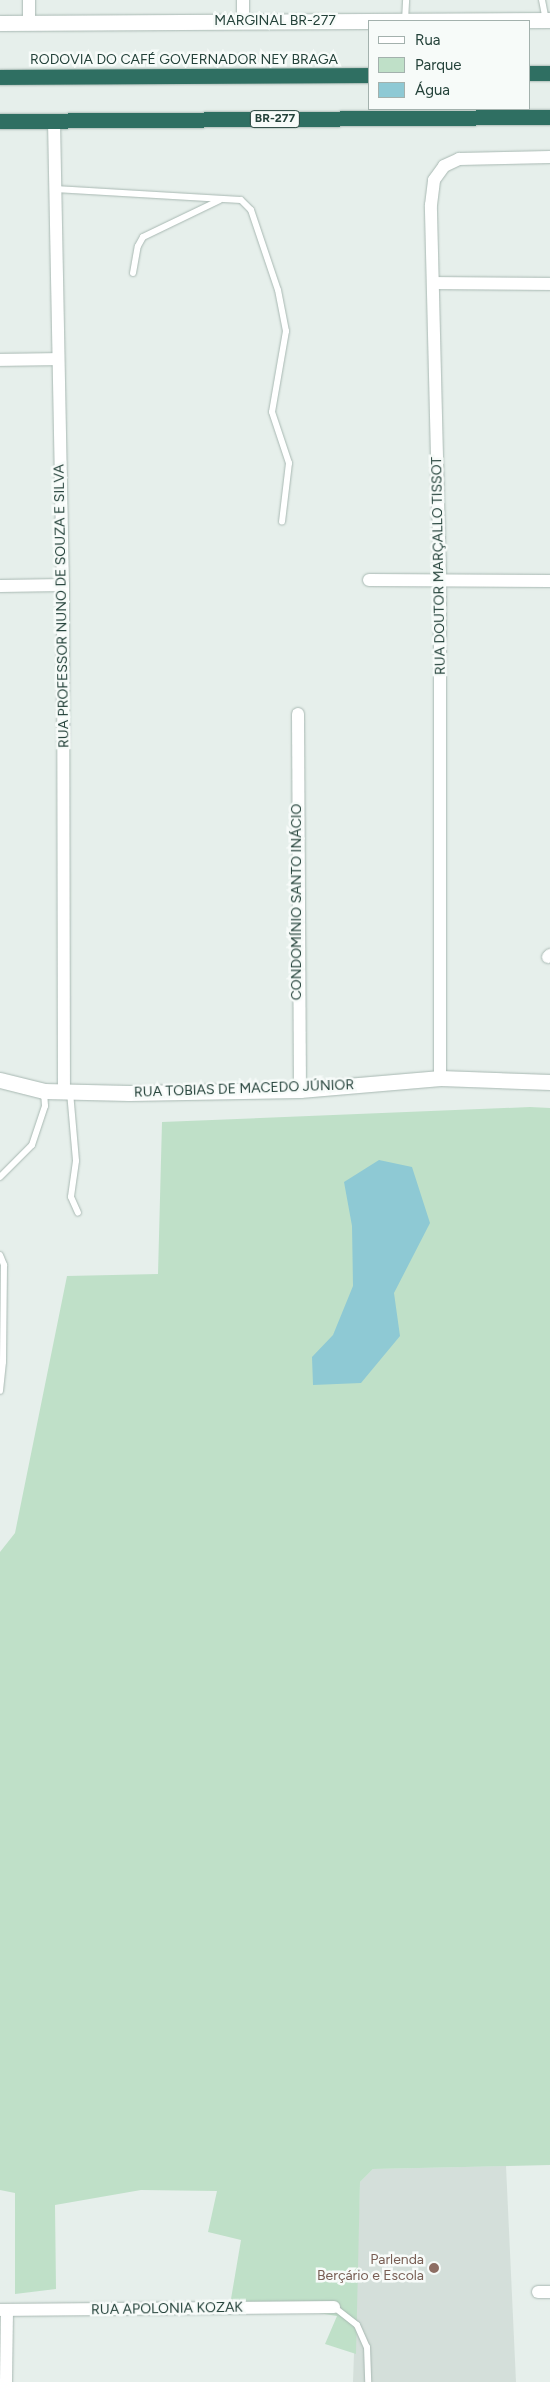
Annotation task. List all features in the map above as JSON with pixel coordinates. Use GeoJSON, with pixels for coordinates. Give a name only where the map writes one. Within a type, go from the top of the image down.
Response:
{"type":"FeatureCollection","features":[{"type":"Feature","properties":{"kind":"highway"},"geometry":{"type":"LineString","coordinates":[[530,74],[550,73]]}},
{"type":"Feature","properties":{"kind":"highway","name":"RODOVIA DO CAFÉ GOVERNADOR NEY BRAGA"},"geometry":{"type":"LineString","coordinates":[[0,77],[368,74]]}},
{"type":"Feature","properties":{"kind":"highway","name":"BR-277"},"geometry":{"type":"LineString","coordinates":[[0,121],[550,117]]}},
{"type":"Feature","properties":{"kind":"street"},"geometry":{"type":"LineString","coordinates":[[28,0],[29,23]]}},
{"type":"Feature","properties":{"kind":"street"},"geometry":{"type":"LineString","coordinates":[[243,0],[243,22]]}},
{"type":"Feature","properties":{"kind":"street","name":"MARGINAL BR-277"},"geometry":{"type":"LineString","coordinates":[[530,20],[548,20]]}},
{"type":"Feature","properties":{"kind":"street","name":"MARGINAL BR-277"},"geometry":{"type":"LineString","coordinates":[[0,23],[368,21]]}},
{"type":"Feature","properties":{"kind":"street","name":"RUA PROFESSOR NUNO DE SOUZA E SILVA"},"geometry":{"type":"LineString","coordinates":[[54,121],[57,358],[63,585],[67,1092]]}},
{"type":"Feature","properties":{"kind":"street","name":"RUA DOUTOR MARÇALLO TISSOT"},"geometry":{"type":"LineString","coordinates":[[440,1078],[440,580],[435,283],[431,205],[434,180],[444,166],[459,159],[550,157]]}},
{"type":"Feature","properties":{"kind":"street"},"geometry":{"type":"LineString","coordinates":[[435,283],[550,284]]}},
{"type":"Feature","properties":{"kind":"street"},"geometry":{"type":"LineString","coordinates":[[0,360],[57,358]]}},
{"type":"Feature","properties":{"kind":"street"},"geometry":{"type":"LineString","coordinates":[[369,580],[550,581]]}},
{"type":"Feature","properties":{"kind":"street"},"geometry":{"type":"LineString","coordinates":[[0,586],[63,585]]}},
{"type":"Feature","properties":{"kind":"street","name":"CONDOMÍNIO SANTO INÁCIO"},"geometry":{"type":"LineString","coordinates":[[298,714],[300,1090]]}},
{"type":"Feature","properties":{"kind":"street","name":"RUA TOBIAS DE MACEDO JÚNIOR"},"geometry":{"type":"LineString","coordinates":[[0,1080],[44,1091],[67,1092],[300,1090],[440,1078],[550,1082]]}},
{"type":"Feature","properties":{"kind":"street","name":"RUA APOLONIA KOZAK"},"geometry":{"type":"LineString","coordinates":[[3,2310],[334,2307]]}},
{"type":"Feature","properties":{"kind":"street"},"geometry":{"type":"LineString","coordinates":[[3,2310],[6,2382]]}},
{"type":"Feature","properties":{"kind":"lane"},"geometry":{"type":"LineString","coordinates":[[405,20],[406,0]]}},
{"type":"Feature","properties":{"kind":"lane"},"geometry":{"type":"LineString","coordinates":[[542,0],[548,20]]}},
{"type":"Feature","properties":{"kind":"lane"},"geometry":{"type":"LineString","coordinates":[[55,189],[240,200],[251,210],[284,314],[285,346],[272,412],[289,463],[282,522]]}},
{"type":"Feature","properties":{"kind":"lane"},"geometry":{"type":"LineString","coordinates":[[133,273],[143,237],[221,199]]}},
{"type":"Feature","properties":{"kind":"lane"},"geometry":{"type":"LineString","coordinates":[[0,1177],[32,1145],[45,1106],[44,1091]]}},
{"type":"Feature","properties":{"kind":"lane"},"geometry":{"type":"LineString","coordinates":[[67,1092],[76,1161],[72,1197],[78,1213]]}},
{"type":"Feature","properties":{"kind":"lane"},"geometry":{"type":"LineString","coordinates":[[0,1254],[4,1265],[3,1362],[0,1391]]}},
{"type":"Feature","properties":{"kind":"lane"},"geometry":{"type":"LineString","coordinates":[[334,2307],[357,2325],[367,2347],[368,2382]]}},
{"type":"Feature","properties":{"kind":"shaded area","name":"Parlenda Berçário e Escola"},"geometry":{"type":"Polygon","coordinates":[[[506,2166],[516,2382],[353,2382],[360,2182],[373,2169],[506,2166]]]}},
{"type":"Feature","properties":{"kind":"green space"},"geometry":{"type":"Polygon","coordinates":[[[530,1107],[550,1108],[550,2165],[373,2169],[360,2182],[356,2354],[325,2344],[337,2316],[231,2299],[241,2240],[208,2232],[217,2191],[141,2190],[55,2205],[56,2289],[15,2294],[15,2193],[0,2190],[0,1552],[15,1533],[67,1276],[158,1274],[162,1122],[530,1107]]]}},
{"type":"Feature","properties":{"kind":"water"},"geometry":{"type":"Polygon","coordinates":[[[379,1160],[412,1167],[430,1223],[394,1293],[400,1336],[361,1383],[313,1385],[312,1357],[333,1335],[353,1286],[352,1226],[344,1182],[379,1160]]]}},
{"type":"Feature","properties":{"kind":"place","name":"Parlenda Berçário e Escola"},"geometry":{"type":"Point","coordinates":[434,2268]}}]}
